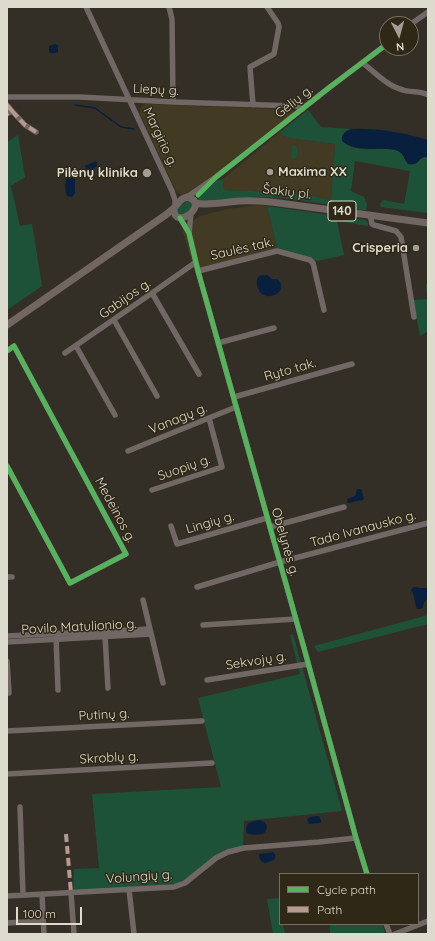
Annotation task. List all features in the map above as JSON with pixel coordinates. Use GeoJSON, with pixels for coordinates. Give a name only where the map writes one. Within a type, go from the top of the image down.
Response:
{"type":"FeatureCollection","features":[{"type":"Feature","properties":{"kind":"main road","name":"140"},"geometry":{"type":"LineString","coordinates":[[7,325],[171,212],[186,198]]}},
{"type":"Feature","properties":{"kind":"main road"},"geometry":{"type":"LineString","coordinates":[[186,198],[192,199],[194,207]]}},
{"type":"Feature","properties":{"kind":"main road","name":"Šakių pl."},"geometry":{"type":"LineString","coordinates":[[194,207],[256,200],[428,223]]}},
{"type":"Feature","properties":{"kind":"main road"},"geometry":{"type":"LineString","coordinates":[[175,207],[174,213],[178,217]]}},
{"type":"Feature","properties":{"kind":"main road","name":"140"},"geometry":{"type":"LineString","coordinates":[[128,242],[169,219],[184,217],[194,207]]}},
{"type":"Feature","properties":{"kind":"street","name":"Margirio g."},"geometry":{"type":"LineString","coordinates":[[86,7],[172,190],[175,200],[175,207]]}},
{"type":"Feature","properties":{"kind":"street"},"geometry":{"type":"LineString","coordinates":[[169,7],[172,19],[173,102]]}},
{"type":"Feature","properties":{"kind":"street"},"geometry":{"type":"LineString","coordinates":[[253,104],[250,67],[274,54],[279,27],[268,7]]}},
{"type":"Feature","properties":{"kind":"street"},"geometry":{"type":"LineString","coordinates":[[419,18],[428,12]]}},
{"type":"Feature","properties":{"kind":"street","name":"Gėlių g."},"geometry":{"type":"LineString","coordinates":[[186,198],[216,177],[379,51]]}},
{"type":"Feature","properties":{"kind":"street"},"geometry":{"type":"LineString","coordinates":[[364,63],[387,82],[398,88],[407,91],[421,92],[428,95]]}},
{"type":"Feature","properties":{"kind":"street","name":"Liepų g."},"geometry":{"type":"LineString","coordinates":[[7,96],[79,97],[173,102],[253,104],[296,106],[304,109]]}},
{"type":"Feature","properties":{"kind":"street"},"geometry":{"type":"LineString","coordinates":[[7,105],[9,113],[36,132]]}},
{"type":"Feature","properties":{"kind":"street","name":"Gėlių g."},"geometry":{"type":"LineString","coordinates":[[194,207],[195,199],[216,177]]}},
{"type":"Feature","properties":{"kind":"street"},"geometry":{"type":"LineString","coordinates":[[172,190],[186,198]]}},
{"type":"Feature","properties":{"kind":"street","name":"Obelynės g."},"geometry":{"type":"LineString","coordinates":[[189,233],[194,207]]}},
{"type":"Feature","properties":{"kind":"street"},"geometry":{"type":"LineString","coordinates":[[371,215],[372,224],[396,231],[401,237],[414,317]]}},
{"type":"Feature","properties":{"kind":"street","name":"Obelynės g."},"geometry":{"type":"LineString","coordinates":[[178,217],[189,233],[198,271],[367,873]]}},
{"type":"Feature","properties":{"kind":"street","name":"Saulės tak."},"geometry":{"type":"LineString","coordinates":[[198,271],[277,250],[310,260],[313,263],[324,310]]}},
{"type":"Feature","properties":{"kind":"street","name":"Gabijos g."},"geometry":{"type":"LineString","coordinates":[[65,353],[196,262]]}},
{"type":"Feature","properties":{"kind":"street"},"geometry":{"type":"LineString","coordinates":[[152,293],[199,374]]}},
{"type":"Feature","properties":{"kind":"street"},"geometry":{"type":"LineString","coordinates":[[114,320],[157,396]]}},
{"type":"Feature","properties":{"kind":"street"},"geometry":{"type":"LineString","coordinates":[[218,343],[274,328]]}},
{"type":"Feature","properties":{"kind":"street","name":"Medeinos g."},"geometry":{"type":"LineString","coordinates":[[7,351],[14,346],[126,554],[70,583],[7,466]]}},
{"type":"Feature","properties":{"kind":"street"},"geometry":{"type":"LineString","coordinates":[[76,346],[115,415]]}},
{"type":"Feature","properties":{"kind":"street","name":"Ryto tak."},"geometry":{"type":"LineString","coordinates":[[234,397],[352,364]]}},
{"type":"Feature","properties":{"kind":"street","name":"Vanagų g."},"geometry":{"type":"LineString","coordinates":[[128,451],[236,407]]}},
{"type":"Feature","properties":{"kind":"street","name":"Suopių g."},"geometry":{"type":"LineString","coordinates":[[152,490],[222,466],[209,418]]}},
{"type":"Feature","properties":{"kind":"street"},"geometry":{"type":"LineString","coordinates":[[270,528],[344,507]]}},
{"type":"Feature","properties":{"kind":"street","name":"Lingių g."},"geometry":{"type":"LineString","coordinates":[[171,526],[176,544],[267,518]]}},
{"type":"Feature","properties":{"kind":"street","name":"Tado Ivanausko g."},"geometry":{"type":"LineString","coordinates":[[197,587],[280,562],[428,523]]}},
{"type":"Feature","properties":{"kind":"street"},"geometry":{"type":"LineString","coordinates":[[143,600],[163,683]]}},
{"type":"Feature","properties":{"kind":"street"},"geometry":{"type":"LineString","coordinates":[[203,626],[296,619]]}},
{"type":"Feature","properties":{"kind":"street","name":"Povilo Matulionio g."},"geometry":{"type":"LineString","coordinates":[[7,642],[56,636],[151,631]]}},
{"type":"Feature","properties":{"kind":"street","name":"Povilo Matulionio g."},"geometry":{"type":"LineString","coordinates":[[7,636],[105,636],[151,631]]}},
{"type":"Feature","properties":{"kind":"street"},"geometry":{"type":"LineString","coordinates":[[56,636],[58,690]]}},
{"type":"Feature","properties":{"kind":"street"},"geometry":{"type":"LineString","coordinates":[[105,636],[108,688]]}},
{"type":"Feature","properties":{"kind":"street"},"geometry":{"type":"LineString","coordinates":[[7,661],[9,693]]}},
{"type":"Feature","properties":{"kind":"street","name":"Sekvojų g."},"geometry":{"type":"LineString","coordinates":[[207,680],[308,664]]}},
{"type":"Feature","properties":{"kind":"street","name":"Putinų g."},"geometry":{"type":"LineString","coordinates":[[7,731],[202,721]]}},
{"type":"Feature","properties":{"kind":"street","name":"Skroblų g."},"geometry":{"type":"LineString","coordinates":[[7,774],[212,764]]}},
{"type":"Feature","properties":{"kind":"street"},"geometry":{"type":"LineString","coordinates":[[20,807],[23,895]]}},
{"type":"Feature","properties":{"kind":"street","name":"Volungių g."},"geometry":{"type":"LineString","coordinates":[[7,896],[167,888],[180,885],[192,878],[216,858],[235,850],[350,840],[356,838]]}},
{"type":"Feature","properties":{"kind":"street"},"geometry":{"type":"LineString","coordinates":[[129,889],[134,934]]}},
{"type":"Feature","properties":{"kind":"street"},"geometry":{"type":"LineString","coordinates":[[72,893],[74,934]]}},
{"type":"Feature","properties":{"kind":"street"},"geometry":{"type":"LineString","coordinates":[[42,894],[44,934]]}},
{"type":"Feature","properties":{"kind":"street"},"geometry":{"type":"LineString","coordinates":[[7,923],[43,921]]}},
{"type":"Feature","properties":{"kind":"street"},"geometry":{"type":"LineString","coordinates":[[395,934],[418,925]]}},
{"type":"Feature","properties":{"kind":"shaded area"},"geometry":{"type":"Polygon","coordinates":[[[146,104],[293,110],[295,113],[189,194],[182,195],[176,191],[140,114],[140,109],[146,104]]]}},
{"type":"Feature","properties":{"kind":"shaded area"},"geometry":{"type":"Polygon","coordinates":[[[280,132],[283,136],[295,139],[335,144],[331,200],[300,193],[224,190],[223,179],[280,132]]]}},
{"type":"Feature","properties":{"kind":"shaded area"},"geometry":{"type":"Polygon","coordinates":[[[260,205],[267,206],[278,253],[196,275],[182,229],[200,216],[227,209],[260,205]]]}},
{"type":"Feature","properties":{"kind":"green space"},"geometry":{"type":"Polygon","coordinates":[[[308,110],[321,127],[352,129],[347,130],[342,141],[349,146],[365,149],[396,150],[403,155],[408,164],[414,164],[421,158],[428,157],[428,213],[381,207],[380,204],[383,200],[404,204],[410,171],[355,161],[351,191],[364,197],[367,204],[366,210],[358,210],[332,204],[268,197],[247,197],[201,203],[199,202],[198,198],[216,181],[223,179],[224,190],[300,193],[331,200],[335,144],[295,139],[283,136],[280,132],[308,110]]]}},
{"type":"Feature","properties":{"kind":"green space"},"geometry":{"type":"Polygon","coordinates":[[[18,135],[25,177],[11,186],[20,226],[32,224],[42,286],[7,310],[7,142],[18,135]]]}},
{"type":"Feature","properties":{"kind":"green space"},"geometry":{"type":"Polygon","coordinates":[[[292,146],[296,146],[297,152],[296,158],[293,159],[291,157],[292,146]]]}},
{"type":"Feature","properties":{"kind":"green space"},"geometry":{"type":"Polygon","coordinates":[[[188,200],[192,203],[191,208],[184,214],[180,215],[177,212],[178,208],[188,200]]]}},
{"type":"Feature","properties":{"kind":"green space"},"geometry":{"type":"Polygon","coordinates":[[[267,206],[365,220],[368,223],[368,226],[337,221],[344,255],[318,261],[277,248],[267,206]]]}},
{"type":"Feature","properties":{"kind":"green space"},"geometry":{"type":"Polygon","coordinates":[[[428,283],[428,331],[420,336],[413,300],[427,299],[426,284],[428,283]]]}},
{"type":"Feature","properties":{"kind":"green space"},"geometry":{"type":"Polygon","coordinates":[[[428,615],[428,624],[318,652],[314,646],[428,615]]]}},
{"type":"Feature","properties":{"kind":"green space"},"geometry":{"type":"Polygon","coordinates":[[[293,634],[342,811],[244,821],[243,847],[234,848],[186,881],[176,884],[73,891],[74,869],[99,868],[92,794],[221,787],[198,698],[300,674],[290,635],[293,634]]]}},
{"type":"Feature","properties":{"kind":"green space"},"geometry":{"type":"Polygon","coordinates":[[[279,898],[279,925],[283,925],[285,934],[273,934],[267,899],[279,898]]]}},
{"type":"Feature","properties":{"kind":"green space"},"geometry":{"type":"Polygon","coordinates":[[[330,925],[382,925],[386,934],[330,934],[330,925]]]}},
{"type":"Feature","properties":{"kind":"water"},"geometry":{"type":"Polygon","coordinates":[[[56,44],[58,46],[58,52],[49,52],[49,46],[56,44]]]}},
{"type":"Feature","properties":{"kind":"water"},"geometry":{"type":"Polygon","coordinates":[[[352,129],[371,129],[410,135],[428,140],[428,157],[422,158],[415,164],[408,164],[402,154],[396,150],[357,148],[342,141],[342,136],[345,132],[352,129]]]}},
{"type":"Feature","properties":{"kind":"water"},"geometry":{"type":"Polygon","coordinates":[[[96,161],[97,166],[88,174],[85,166],[96,161]]]}},
{"type":"Feature","properties":{"kind":"water"},"geometry":{"type":"Polygon","coordinates":[[[69,168],[74,169],[75,174],[75,193],[72,197],[67,196],[65,190],[69,168]]]}},
{"type":"Feature","properties":{"kind":"water"},"geometry":{"type":"Polygon","coordinates":[[[261,275],[267,275],[272,279],[277,279],[280,282],[281,287],[279,292],[270,296],[265,296],[260,293],[257,287],[257,278],[261,275]]]}},
{"type":"Feature","properties":{"kind":"water"},"geometry":{"type":"Polygon","coordinates":[[[357,489],[361,489],[364,498],[363,500],[348,503],[347,499],[355,496],[357,489]]]}},
{"type":"Feature","properties":{"kind":"water"},"geometry":{"type":"Polygon","coordinates":[[[413,587],[428,588],[428,599],[424,603],[423,608],[417,609],[411,590],[413,587]]]}},
{"type":"Feature","properties":{"kind":"water"},"geometry":{"type":"Polygon","coordinates":[[[318,816],[320,817],[321,822],[309,824],[307,819],[318,816]]]}},
{"type":"Feature","properties":{"kind":"water"},"geometry":{"type":"Polygon","coordinates":[[[259,820],[266,824],[265,832],[259,835],[248,834],[246,828],[248,823],[259,820]]]}},
{"type":"Feature","properties":{"kind":"water"},"geometry":{"type":"Polygon","coordinates":[[[273,852],[275,854],[274,860],[265,863],[262,862],[259,857],[259,854],[273,852]]]}},
{"type":"Feature","properties":{"kind":"waterway"},"geometry":{"type":"LineString","coordinates":[[75,105],[95,108],[121,127],[134,129]]}},
{"type":"Feature","properties":{"kind":"marked path"},"geometry":{"type":"LineString","coordinates":[[7,105],[12,111],[7,114]]}},
{"type":"Feature","properties":{"kind":"marked path"},"geometry":{"type":"LineString","coordinates":[[12,111],[25,125],[36,132]]}},
{"type":"Feature","properties":{"kind":"marked path"},"geometry":{"type":"LineString","coordinates":[[66,834],[71,893]]}},
{"type":"Feature","properties":{"kind":"cycle path"},"geometry":{"type":"LineString","coordinates":[[198,195],[216,177],[379,50]]}},
{"type":"Feature","properties":{"kind":"cycle path"},"geometry":{"type":"LineString","coordinates":[[180,218],[189,233],[198,271],[367,873]]}},
{"type":"Feature","properties":{"kind":"cycle path"},"geometry":{"type":"LineString","coordinates":[[7,351],[14,346],[126,554],[70,583],[7,466]]}},
{"type":"Feature","properties":{"kind":"place","name":"Maxima XX"},"geometry":{"type":"Point","coordinates":[270,172]}},
{"type":"Feature","properties":{"kind":"place","name":"Pilėnų klinika"},"geometry":{"type":"Point","coordinates":[147,173]}},
{"type":"Feature","properties":{"kind":"place","name":"Crisperia"},"geometry":{"type":"Point","coordinates":[416,248]}}]}
